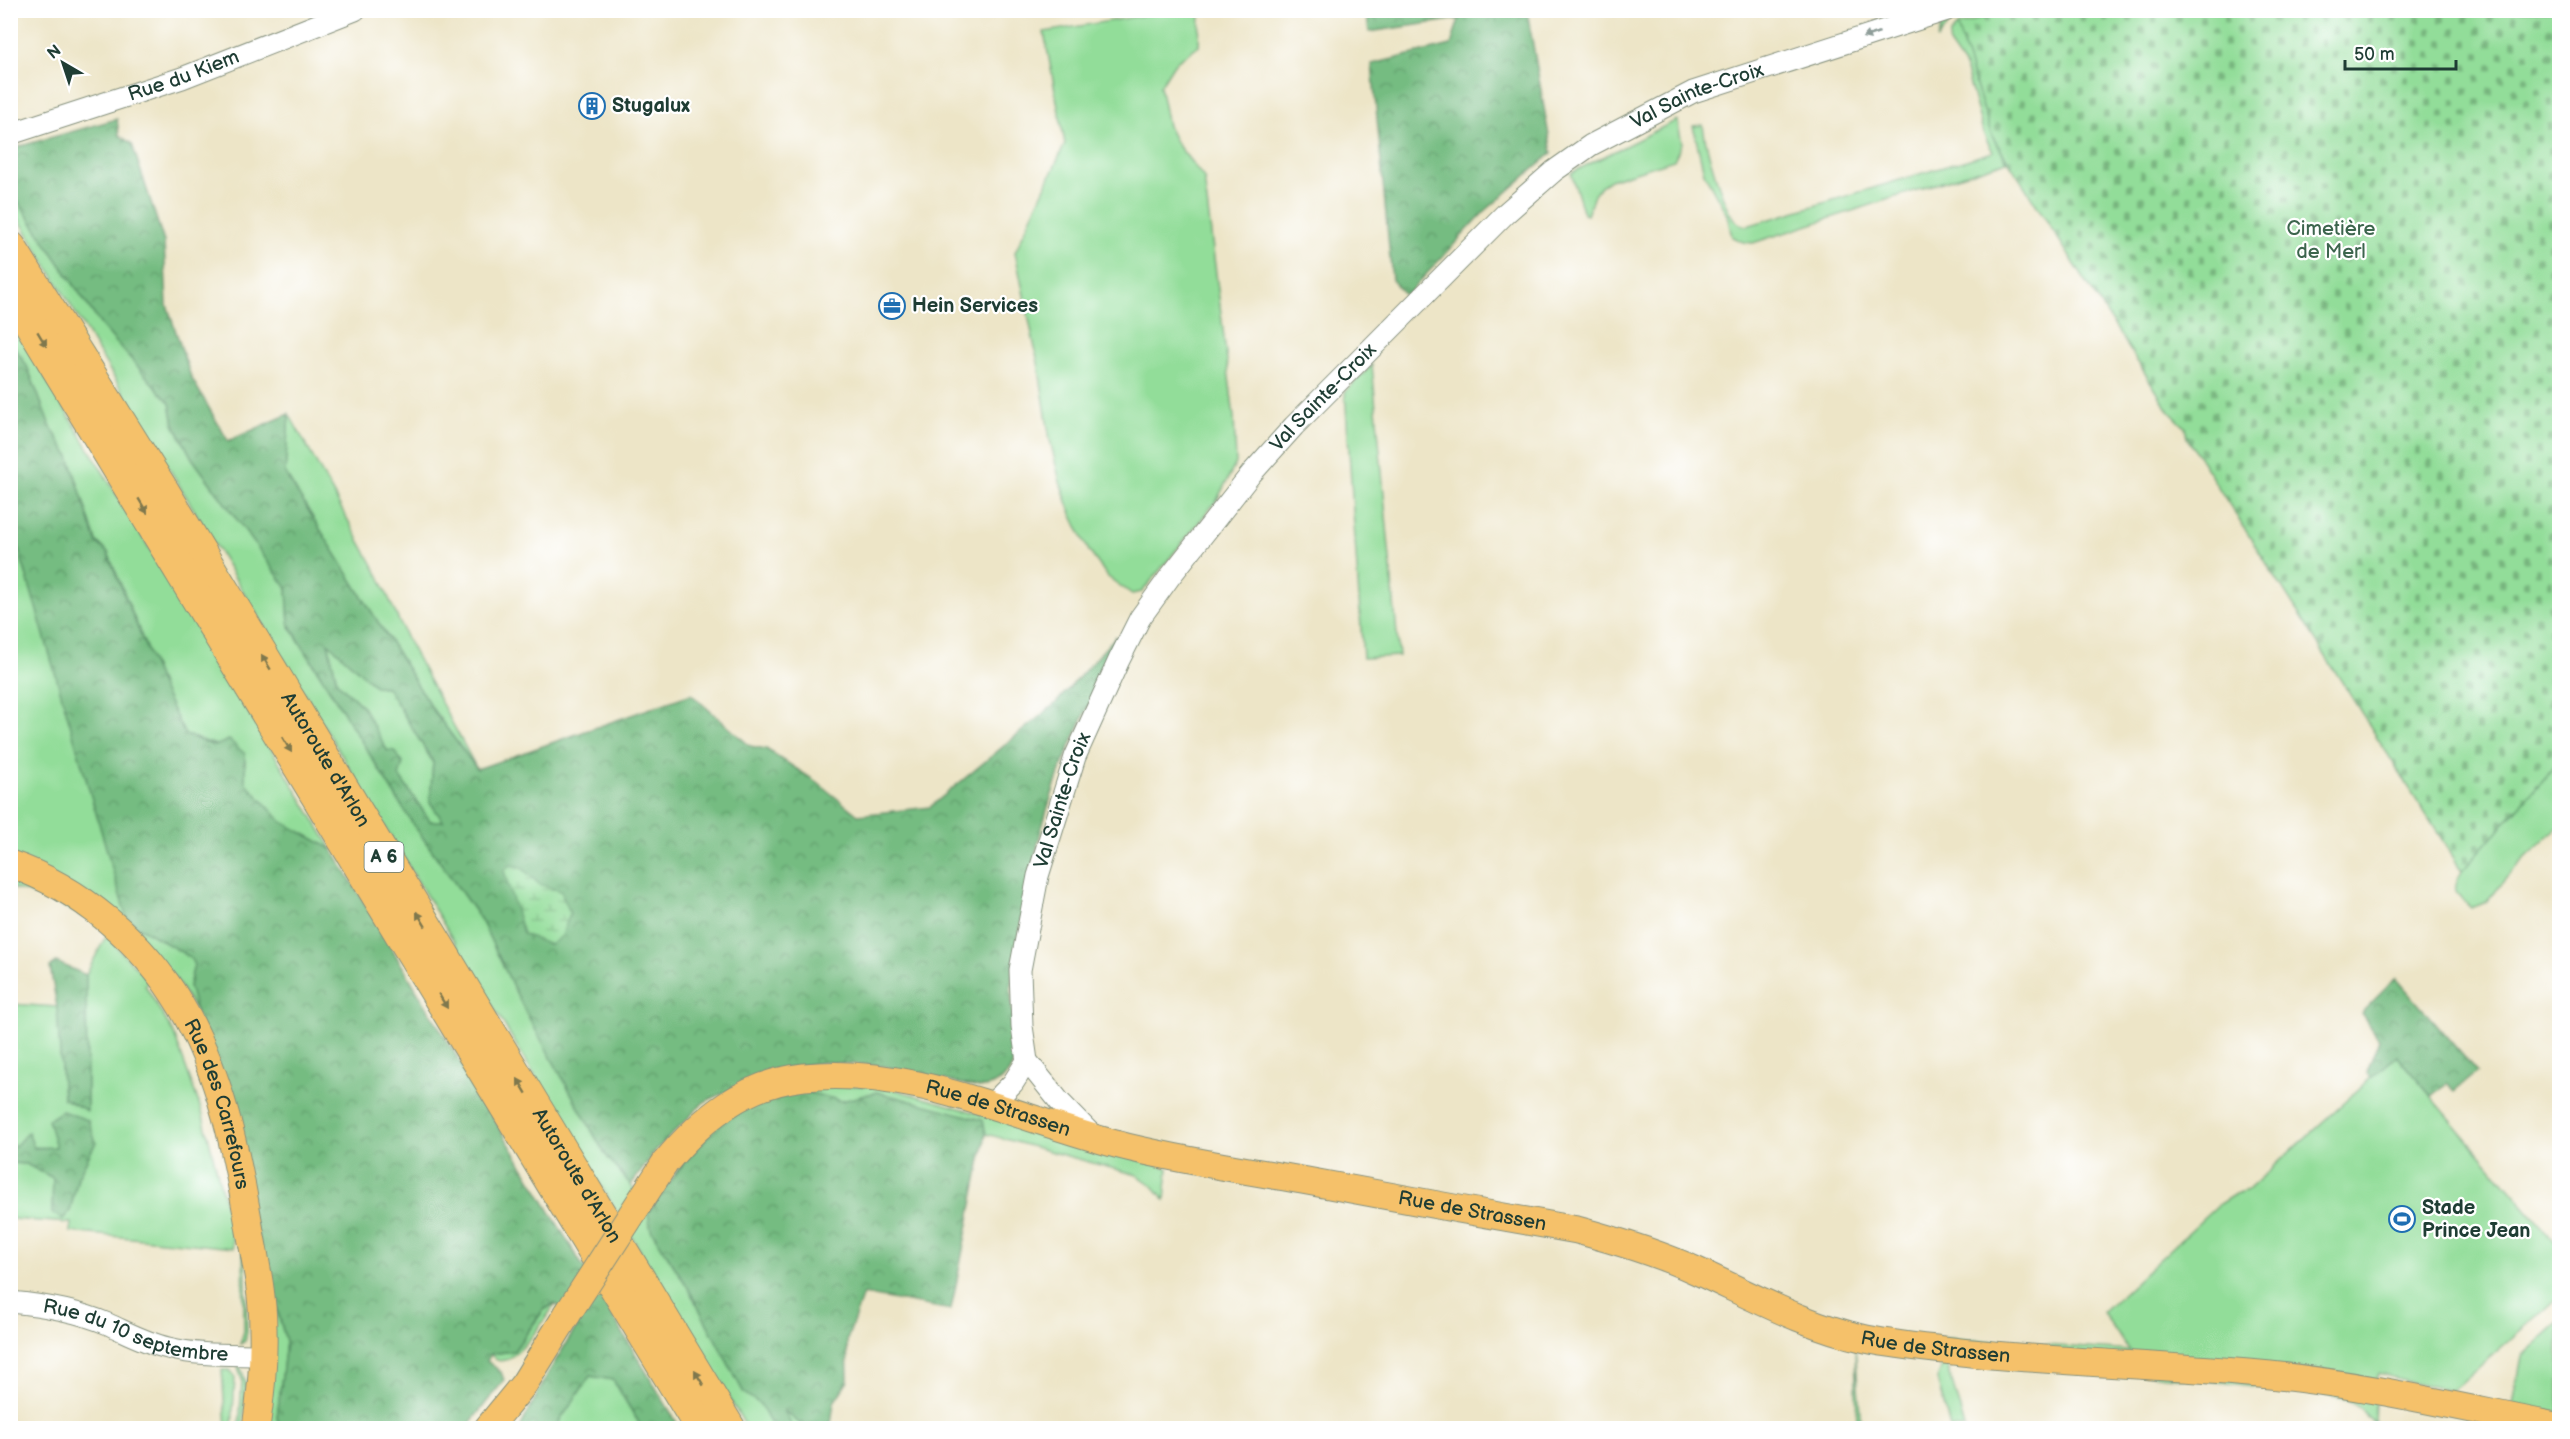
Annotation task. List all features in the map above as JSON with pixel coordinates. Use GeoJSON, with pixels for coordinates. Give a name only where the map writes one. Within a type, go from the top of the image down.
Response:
{"type":"FeatureCollection","features":[{"type":"Feature","properties":{"kind":"highway","name":"Autoroute d'Arlon"},"geometry":{"type":"LineString","coordinates":[[10,247],[163,491],[729,1428]]}},
{"type":"Feature","properties":{"kind":"highway","name":"Autoroute d'Arlon"},"geometry":{"type":"LineString","coordinates":[[10,290],[701,1428]]}},
{"type":"Feature","properties":{"kind":"main road","name":"Rue des Carrefours"},"geometry":{"type":"LineString","coordinates":[[10,864],[68,892],[104,917],[148,960],[168,985],[195,1032],[211,1073],[231,1139],[257,1269],[263,1326],[263,1355],[262,1388],[256,1428]]}},
{"type":"Feature","properties":{"kind":"main road","name":"Rue de Strassen"},"geometry":{"type":"LineString","coordinates":[[488,1428],[524,1384],[665,1163],[688,1135],[716,1111],[746,1094],[801,1077],[837,1074],[924,1086],[1095,1138],[1171,1156],[1577,1230],[1667,1258],[1794,1317],[1827,1329],[1867,1339],[2008,1356],[2271,1375],[2379,1389],[2559,1427]]}},
{"type":"Feature","properties":{"kind":"main road","name":"Rue de Strassen"},"geometry":{"type":"LineString","coordinates":[[508,1428],[524,1384]]}},
{"type":"Feature","properties":{"kind":"street","name":"Rue du Kiem"},"geometry":{"type":"LineString","coordinates":[[10,134],[182,78],[355,10]]}},
{"type":"Feature","properties":{"kind":"street","name":"Val Sainte-Croix"},"geometry":{"type":"LineString","coordinates":[[1027,1061],[1022,1026],[1020,970],[1038,876],[1075,757],[1143,613],[1209,525],[1251,474],[1294,426],[1506,213],[1554,171],[1591,145],[1701,89],[1947,10]]}},
{"type":"Feature","properties":{"kind":"street"},"geometry":{"type":"LineString","coordinates":[[990,1106],[1013,1083],[1027,1061],[1059,1101],[1095,1138]]}},
{"type":"Feature","properties":{"kind":"street","name":"Rue du 10 septembre"},"geometry":{"type":"LineString","coordinates":[[10,1302],[63,1310],[106,1323],[145,1342],[194,1354],[263,1355]]}},
{"type":"Feature","properties":{"kind":"green space"},"geometry":{"type":"Polygon","coordinates":[[[1175,10],[1200,11],[1199,45],[1174,64],[1160,86],[1168,126],[1177,144],[1204,178],[1234,417],[1236,463],[1217,500],[1142,592],[1132,594],[1108,577],[1089,551],[1073,518],[1060,482],[1015,252],[1065,144],[1044,32],[1175,10]]]}},
{"type":"Feature","properties":{"kind":"green space"},"geometry":{"type":"Polygon","coordinates":[[[1366,11],[1527,11],[1552,153],[1484,212],[1406,296],[1392,280],[1372,64],[1451,45],[1459,19],[1369,32],[1366,11]]]}},
{"type":"Feature","properties":{"kind":"green space"},"geometry":{"type":"Polygon","coordinates":[[[1960,11],[1978,11],[1954,18],[1937,39],[1943,21],[1960,11]]]}},
{"type":"Feature","properties":{"kind":"green space","name":"Cimetière de Merl"},"geometry":{"type":"Polygon","coordinates":[[[2003,11],[2559,11],[2559,762],[2462,871],[2187,438],[2185,427],[2170,412],[1992,136],[1957,26],[2003,11]]]}},
{"type":"Feature","properties":{"kind":"green space"},"geometry":{"type":"Polygon","coordinates":[[[1957,26],[1992,136],[2007,161],[1753,243],[1732,237],[1727,215],[1704,173],[1693,126],[1703,125],[1721,193],[1733,217],[1738,223],[1747,226],[1993,152],[1984,135],[1965,67],[1949,44],[1950,35],[1957,26]]]}},
{"type":"Feature","properties":{"kind":"green space"},"geometry":{"type":"Polygon","coordinates":[[[117,119],[119,135],[132,144],[164,242],[167,305],[191,377],[228,441],[289,414],[285,473],[433,710],[477,769],[691,694],[750,746],[766,749],[814,780],[858,815],[930,807],[1056,703],[1116,636],[1062,766],[1047,809],[1036,853],[1012,976],[1015,1050],[1013,1063],[1007,1075],[996,1083],[979,1088],[882,1066],[824,1062],[771,1071],[704,1102],[656,1150],[631,1185],[605,1154],[524,1009],[481,920],[411,821],[289,624],[287,588],[192,458],[174,424],[170,403],[101,325],[11,191],[10,149],[117,119]],[[328,643],[337,682],[363,707],[387,750],[394,751],[403,763],[399,776],[430,821],[443,821],[430,802],[433,762],[387,687],[375,686],[328,643]]]}},
{"type":"Feature","properties":{"kind":"green space"},"geometry":{"type":"Polygon","coordinates":[[[1677,120],[1682,143],[1674,160],[1610,180],[1594,195],[1587,215],[1584,214],[1571,173],[1677,120]]]}},
{"type":"Feature","properties":{"kind":"green space"},"geometry":{"type":"Polygon","coordinates":[[[11,191],[101,325],[170,403],[174,424],[192,458],[287,588],[289,625],[411,821],[481,920],[524,1009],[605,1154],[631,1185],[648,1213],[651,1230],[687,1286],[744,1393],[760,1404],[773,1428],[747,1428],[11,206],[11,191]]]}},
{"type":"Feature","properties":{"kind":"green space"},"geometry":{"type":"Polygon","coordinates":[[[10,319],[332,849],[282,822],[245,782],[245,754],[185,735],[163,690],[108,552],[96,541],[69,456],[50,426],[27,366],[11,341],[10,319]]]}},
{"type":"Feature","properties":{"kind":"green space"},"geometry":{"type":"Polygon","coordinates":[[[10,341],[27,366],[50,426],[69,456],[96,541],[107,552],[163,690],[185,735],[215,746],[229,740],[245,754],[245,782],[282,822],[332,849],[680,1428],[642,1428],[613,1380],[590,1376],[555,1428],[520,1428],[548,1373],[577,1326],[555,1303],[543,1310],[514,1351],[491,1354],[487,1361],[501,1372],[504,1380],[466,1428],[281,1428],[277,1418],[286,1341],[189,986],[194,965],[190,957],[135,925],[126,916],[11,522],[10,341]]]}},
{"type":"Feature","properties":{"kind":"green space"},"geometry":{"type":"Polygon","coordinates":[[[1372,365],[1399,656],[1363,658],[1345,392],[1372,365]]]}},
{"type":"Feature","properties":{"kind":"green space"},"geometry":{"type":"Polygon","coordinates":[[[289,414],[379,576],[407,639],[477,769],[433,710],[285,473],[289,414]]]}},
{"type":"Feature","properties":{"kind":"green space"},"geometry":{"type":"Polygon","coordinates":[[[10,522],[135,925],[190,957],[194,965],[189,986],[199,1016],[175,978],[11,856],[10,522]]]}},
{"type":"Feature","properties":{"kind":"green space"},"geometry":{"type":"Polygon","coordinates":[[[328,642],[375,686],[387,687],[433,762],[430,802],[444,822],[430,821],[399,776],[363,707],[337,682],[328,642]]]}},
{"type":"Feature","properties":{"kind":"green space"},"geometry":{"type":"Polygon","coordinates":[[[2559,762],[2559,826],[2513,870],[2485,903],[2471,908],[2456,892],[2456,884],[2462,871],[2559,762]]]}},
{"type":"Feature","properties":{"kind":"green space"},"geometry":{"type":"Polygon","coordinates":[[[510,865],[521,867],[539,884],[561,891],[570,913],[562,936],[550,945],[523,934],[504,871],[510,865]]]}},
{"type":"Feature","properties":{"kind":"green space"},"geometry":{"type":"Polygon","coordinates":[[[11,872],[48,890],[84,917],[48,900],[11,888],[11,872]]]}},
{"type":"Feature","properties":{"kind":"green space"},"geometry":{"type":"Polygon","coordinates":[[[106,936],[149,981],[145,985],[174,1034],[202,1112],[231,1227],[233,1248],[70,1232],[71,1223],[11,1219],[11,1163],[26,1164],[53,1178],[52,1213],[70,1211],[78,1177],[96,1142],[56,1148],[11,1146],[11,1004],[57,1007],[63,1098],[87,1110],[86,975],[106,936]]]}},
{"type":"Feature","properties":{"kind":"green space"},"geometry":{"type":"Polygon","coordinates":[[[56,962],[86,975],[87,1111],[63,1098],[57,1007],[50,967],[56,962]]]}},
{"type":"Feature","properties":{"kind":"green space"},"geometry":{"type":"Polygon","coordinates":[[[2396,978],[2477,1072],[2454,1091],[2447,1083],[2431,1096],[2397,1056],[2371,1078],[2367,1072],[2379,1039],[2361,1013],[2396,978]]]}},
{"type":"Feature","properties":{"kind":"green space"},"geometry":{"type":"Polygon","coordinates":[[[2396,1055],[2559,1247],[2559,1296],[2452,1391],[2379,1374],[2376,1379],[2374,1424],[2355,1405],[2330,1395],[2149,1374],[1946,1360],[1965,1428],[1950,1428],[1937,1379],[1945,1359],[1855,1345],[1931,1337],[2129,1351],[2103,1312],[2219,1204],[2235,1194],[2248,1190],[2396,1055]]]}},
{"type":"Feature","properties":{"kind":"green space"},"geometry":{"type":"Polygon","coordinates":[[[805,1085],[882,1086],[1168,1168],[1165,1200],[1153,1186],[1137,1175],[986,1134],[982,1120],[877,1092],[842,1101],[803,1091],[734,1115],[702,1143],[674,1175],[699,1137],[743,1106],[805,1085]]]}},
{"type":"Feature","properties":{"kind":"green space"},"geometry":{"type":"Polygon","coordinates":[[[803,1091],[842,1101],[877,1092],[983,1120],[986,1134],[951,1310],[863,1294],[847,1340],[848,1381],[834,1402],[831,1423],[800,1424],[784,1410],[793,1428],[773,1428],[760,1404],[744,1393],[687,1286],[651,1230],[648,1213],[686,1161],[720,1126],[749,1107],[803,1091]]]}},
{"type":"Feature","properties":{"kind":"green space"},"geometry":{"type":"Polygon","coordinates":[[[62,1111],[88,1120],[96,1142],[78,1177],[70,1211],[63,1219],[52,1213],[53,1178],[26,1164],[10,1163],[11,1146],[15,1146],[28,1132],[34,1148],[56,1147],[48,1120],[62,1111]]]}},
{"type":"Feature","properties":{"kind":"green space"},"geometry":{"type":"Polygon","coordinates":[[[245,1242],[247,1332],[245,1341],[240,1344],[244,1331],[243,1244],[245,1242]]]}},
{"type":"Feature","properties":{"kind":"green space"},"geometry":{"type":"Polygon","coordinates":[[[268,1281],[286,1341],[277,1418],[281,1428],[266,1428],[268,1281]]]}},
{"type":"Feature","properties":{"kind":"green space"},"geometry":{"type":"Polygon","coordinates":[[[556,1303],[526,1344],[516,1353],[506,1360],[498,1360],[491,1354],[514,1351],[544,1310],[556,1303]]]}},
{"type":"Feature","properties":{"kind":"green space"},"geometry":{"type":"Polygon","coordinates":[[[2559,1323],[2559,1414],[2513,1404],[2522,1356],[2559,1323]]]}},
{"type":"Feature","properties":{"kind":"green space"},"geometry":{"type":"Polygon","coordinates":[[[1855,1345],[1861,1428],[1857,1428],[1855,1345]]]}},
{"type":"Feature","properties":{"kind":"green space"},"geometry":{"type":"Polygon","coordinates":[[[240,1366],[246,1383],[243,1428],[239,1428],[242,1380],[238,1368],[240,1366]]]}},
{"type":"Feature","properties":{"kind":"green space"},"geometry":{"type":"Polygon","coordinates":[[[222,1370],[229,1370],[235,1378],[232,1428],[226,1428],[222,1370]]]}},
{"type":"Feature","properties":{"kind":"green space"},"geometry":{"type":"Polygon","coordinates":[[[590,1376],[613,1380],[642,1428],[555,1428],[590,1376]]]}},
{"type":"Feature","properties":{"kind":"green space"},"geometry":{"type":"Polygon","coordinates":[[[782,1408],[800,1424],[831,1423],[832,1428],[793,1428],[782,1408]]]}},
{"type":"Feature","properties":{"kind":"place","name":"Stugalux"},"geometry":{"type":"Point","coordinates":[592,106]}},
{"type":"Feature","properties":{"kind":"place","name":"Hein Services"},"geometry":{"type":"Point","coordinates":[892,306]}},
{"type":"Feature","properties":{"kind":"place","name":"Stade Prince Jean"},"geometry":{"type":"Point","coordinates":[2402,1219]}}]}
